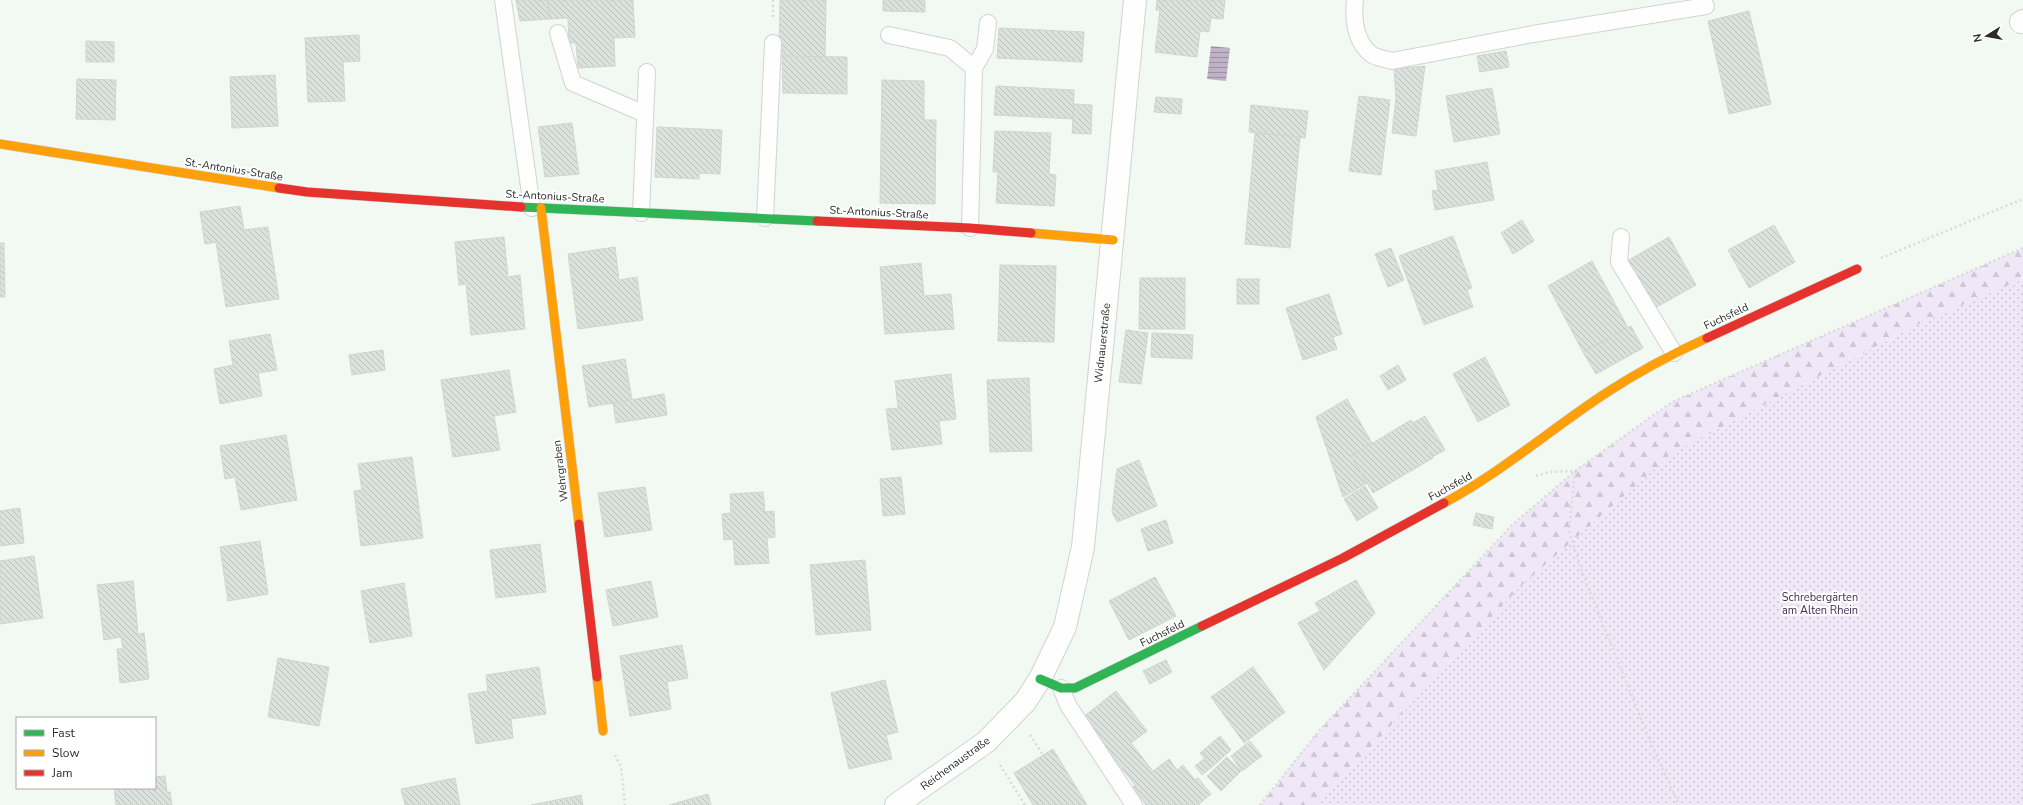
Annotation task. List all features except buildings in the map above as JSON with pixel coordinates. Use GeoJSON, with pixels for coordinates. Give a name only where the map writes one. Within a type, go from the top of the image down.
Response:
{"type":"FeatureCollection","features":[{"type":"Feature","properties":{"kind":"street","name":"Widnauerstraße"},"geometry":{"type":"LineString","coordinates":[[1040,679],[1065,627],[1083,547],[1135,0]]}},
{"type":"Feature","properties":{"kind":"street","name":"St.-Antonius-Straße"},"geometry":{"type":"LineString","coordinates":[[0,144],[299,191],[536,208],[970,228],[1113,240]]}},
{"type":"Feature","properties":{"kind":"street","name":"Wehrgraben"},"geometry":{"type":"LineString","coordinates":[[536,208],[603,731]]}},
{"type":"Feature","properties":{"kind":"street","name":"Fuchsfeld"},"geometry":{"type":"LineString","coordinates":[[1061,688],[1075,688],[1343,558],[1472,488],[1606,393],[1674,352],[1857,269]]}},
{"type":"Feature","properties":{"kind":"street"},"geometry":{"type":"LineString","coordinates":[[1040,679],[1061,688]]}},
{"type":"Feature","properties":{"kind":"street","name":"Reichenaustraße"},"geometry":{"type":"LineString","coordinates":[[896,805],[986,742],[1025,702],[1040,679]]}},
{"type":"Feature","properties":{"kind":"lane"},"geometry":{"type":"LineString","coordinates":[[503,0],[536,208]]}},
{"type":"Feature","properties":{"kind":"lane"},"geometry":{"type":"LineString","coordinates":[[1355,0],[1353,19],[1360,41],[1372,55],[1392,61],[1533,34],[1706,6]]}},
{"type":"Feature","properties":{"kind":"lane"},"geometry":{"type":"LineString","coordinates":[[970,228],[974,68],[985,50],[988,22]]}},
{"type":"Feature","properties":{"kind":"lane"},"geometry":{"type":"LineString","coordinates":[[558,33],[573,83],[645,114]]}},
{"type":"Feature","properties":{"kind":"lane"},"geometry":{"type":"LineString","coordinates":[[889,35],[950,48],[974,68]]}},
{"type":"Feature","properties":{"kind":"lane"},"geometry":{"type":"LineString","coordinates":[[765,218],[773,44]]}},
{"type":"Feature","properties":{"kind":"lane"},"geometry":{"type":"LineString","coordinates":[[641,213],[647,72]]}},
{"type":"Feature","properties":{"kind":"lane"},"geometry":{"type":"LineString","coordinates":[[1621,237],[1619,262],[1674,352]]}},
{"type":"Feature","properties":{"kind":"lane"},"geometry":{"type":"LineString","coordinates":[[1061,688],[1068,705],[1134,805]]}},
{"type":"Feature","properties":{"kind":"path"},"geometry":{"type":"LineString","coordinates":[[1857,269],[2023,199]]}},
{"type":"Feature","properties":{"kind":"path"},"geometry":{"type":"LineString","coordinates":[[1260,805],[1318,732],[1507,530],[1575,471],[1672,402],[2023,248]]}},
{"type":"Feature","properties":{"kind":"path"},"geometry":{"type":"LineString","coordinates":[[1575,471],[1569,531],[1582,572],[1650,741],[1679,805]]}},
{"type":"Feature","properties":{"kind":"path"},"geometry":{"type":"LineString","coordinates":[[603,731],[621,767],[626,805]]}},
{"type":"Feature","properties":{"kind":"path"},"geometry":{"type":"LineString","coordinates":[[1028,732],[1043,755]]}},
{"type":"Feature","properties":{"kind":"path"},"geometry":{"type":"LineString","coordinates":[[997,760],[1025,805]]}},
{"type":"Feature","properties":{"kind":"green space"},"geometry":{"type":"Polygon","coordinates":[[[2023,248],[2023,279],[1921,323],[1674,452],[1520,587],[1317,805],[1260,805],[1318,732],[1512,525],[1575,471],[1672,402],[2023,248]]]}},
{"type":"Feature","properties":{"kind":"green space","name":"Schrebergärten am Alten Rhein"},"geometry":{"type":"Polygon","coordinates":[[[2023,279],[2023,805],[1317,805],[1520,587],[1674,452],[1921,323],[2023,279]]]}},
{"type":"Feature","properties":{"kind":"shaded area"},"geometry":{"type":"Polygon","coordinates":[[[1211,46],[1230,48],[1226,81],[1207,79],[1211,46]]]}},
{"type":"Feature","properties":{"kind":"traffic: fast"},"geometry":{"type":"LineString","coordinates":[[521,207],[817,221]]}},
{"type":"Feature","properties":{"kind":"traffic: fast"},"geometry":{"type":"LineString","coordinates":[[1040,679],[1061,688],[1075,688],[1202,626]]}},
{"type":"Feature","properties":{"kind":"traffic: slow"},"geometry":{"type":"LineString","coordinates":[[0,144],[279,188]]}},
{"type":"Feature","properties":{"kind":"traffic: slow"},"geometry":{"type":"LineString","coordinates":[[541,208],[579,524]]}},
{"type":"Feature","properties":{"kind":"traffic: slow"},"geometry":{"type":"LineString","coordinates":[[1031,233],[1113,240]]}},
{"type":"Feature","properties":{"kind":"traffic: slow"},"geometry":{"type":"LineString","coordinates":[[1444,503],[1486,478],[1618,385],[1681,350],[1707,338]]}},
{"type":"Feature","properties":{"kind":"traffic: slow"},"geometry":{"type":"LineString","coordinates":[[597,677],[603,731]]}},
{"type":"Feature","properties":{"kind":"traffic: jam"},"geometry":{"type":"LineString","coordinates":[[279,188],[307,192],[521,207]]}},
{"type":"Feature","properties":{"kind":"traffic: jam"},"geometry":{"type":"LineString","coordinates":[[817,221],[970,228],[1031,233]]}},
{"type":"Feature","properties":{"kind":"traffic: jam"},"geometry":{"type":"LineString","coordinates":[[1707,338],[1857,269]]}},
{"type":"Feature","properties":{"kind":"traffic: jam"},"geometry":{"type":"LineString","coordinates":[[1202,626],[1343,558],[1444,503]]}},
{"type":"Feature","properties":{"kind":"traffic: jam"},"geometry":{"type":"LineString","coordinates":[[579,524],[597,677]]}}]}
